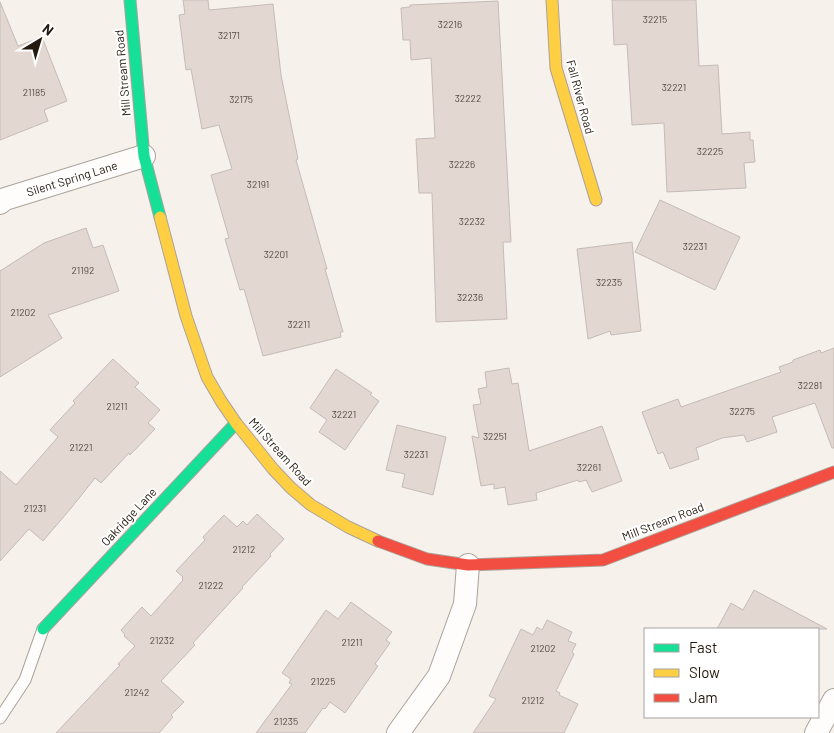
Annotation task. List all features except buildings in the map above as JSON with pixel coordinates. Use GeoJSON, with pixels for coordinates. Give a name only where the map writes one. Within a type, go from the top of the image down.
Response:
{"type":"FeatureCollection","features":[{"type":"Feature","properties":{"kind":"street","name":"Mill Stream Road"},"geometry":{"type":"LineString","coordinates":[[130,0],[144,156],[186,316],[204,368],[221,401],[236,423],[291,488],[311,505],[348,527],[386,545],[427,559],[468,565],[603,560],[834,472]]}},
{"type":"Feature","properties":{"kind":"street","name":"Fall River Road"},"geometry":{"type":"LineString","coordinates":[[552,0],[556,68],[596,200]]}},
{"type":"Feature","properties":{"kind":"street","name":"Silent Spring Lane"},"geometry":{"type":"LineString","coordinates":[[0,203],[144,156]]}},
{"type":"Feature","properties":{"kind":"street","name":"Oakridge Lane"},"geometry":{"type":"LineString","coordinates":[[42,629],[236,423]]}},
{"type":"Feature","properties":{"kind":"street"},"geometry":{"type":"LineString","coordinates":[[398,733],[439,676],[464,604],[468,565]]}},
{"type":"Feature","properties":{"kind":"street"},"geometry":{"type":"LineString","coordinates":[[816,733],[834,700]]}},
{"type":"Feature","properties":{"kind":"lane"},"geometry":{"type":"LineString","coordinates":[[0,718],[25,680],[42,629]]}},
{"type":"Feature","properties":{"kind":"traffic: fast"},"geometry":{"type":"LineString","coordinates":[[130,0],[144,156],[160,217]]}},
{"type":"Feature","properties":{"kind":"traffic: fast"},"geometry":{"type":"LineString","coordinates":[[43,629],[236,423]]}},
{"type":"Feature","properties":{"kind":"traffic: slow"},"geometry":{"type":"LineString","coordinates":[[552,0],[556,68],[596,200]]}},
{"type":"Feature","properties":{"kind":"traffic: slow"},"geometry":{"type":"LineString","coordinates":[[160,217],[186,316],[207,377],[221,401],[273,469],[291,488],[311,505],[348,527],[378,541]]}},
{"type":"Feature","properties":{"kind":"traffic: jam"},"geometry":{"type":"LineString","coordinates":[[378,541],[427,559],[468,565],[603,560],[834,472]]}}]}
